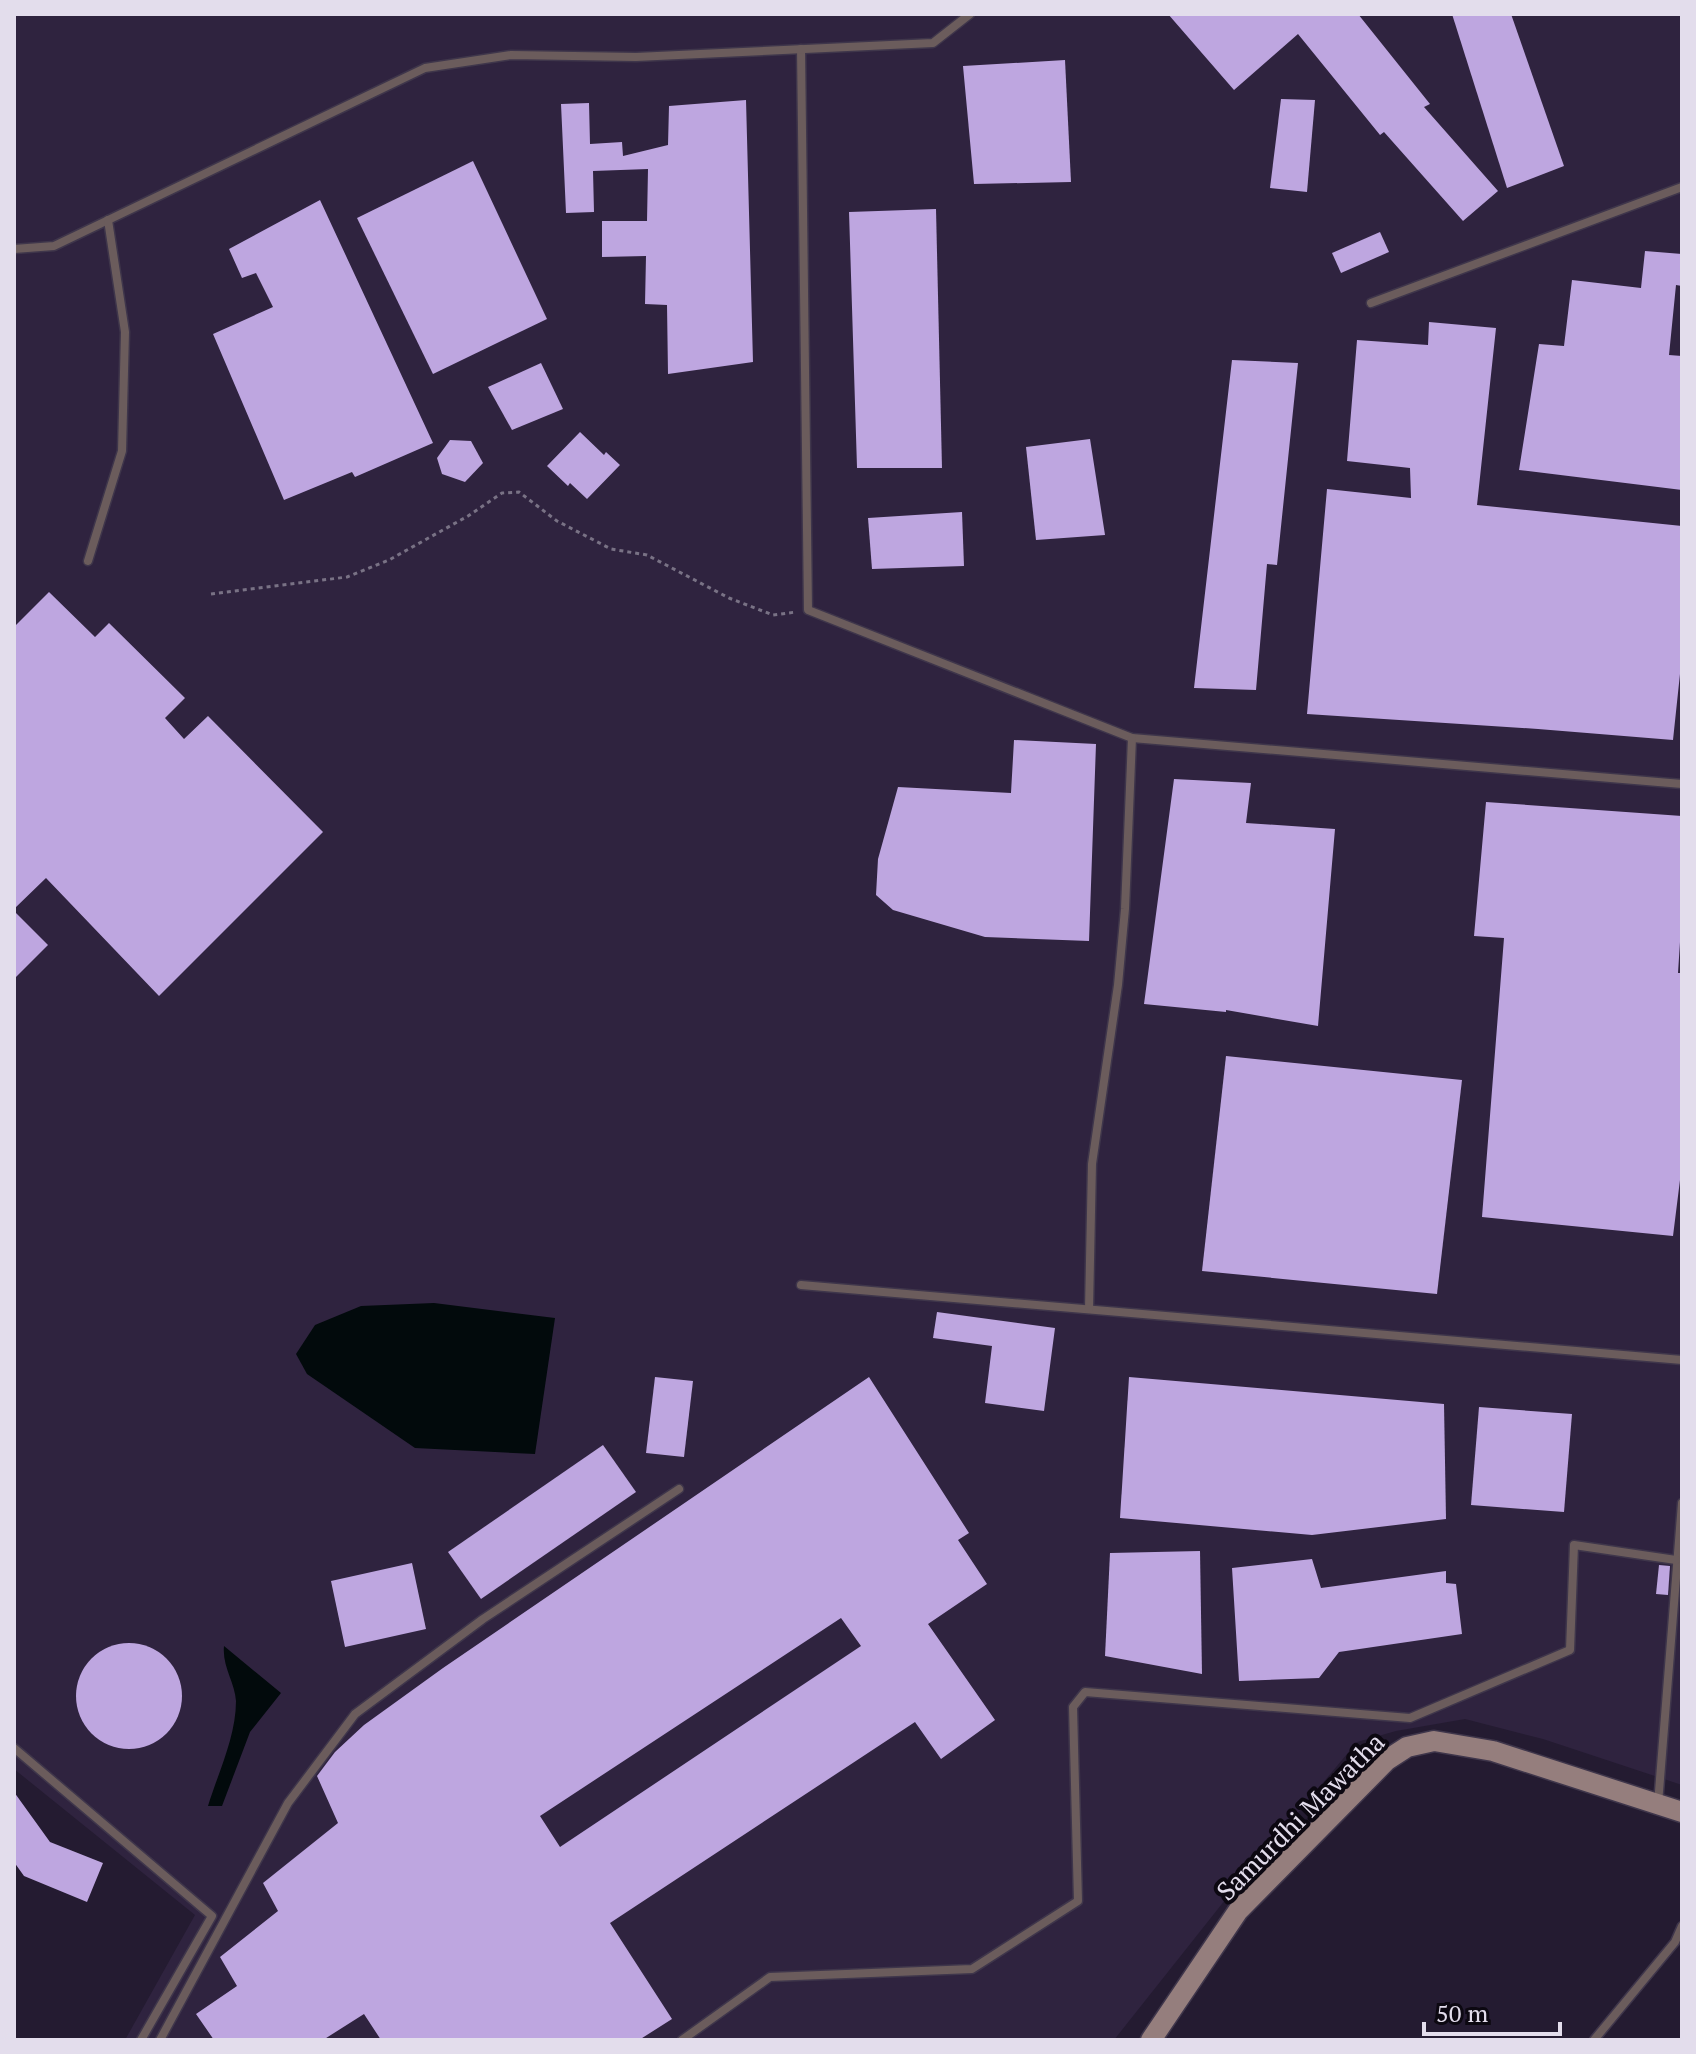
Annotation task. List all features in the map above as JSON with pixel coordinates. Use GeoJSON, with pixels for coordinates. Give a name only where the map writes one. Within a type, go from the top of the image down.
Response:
{"type":"FeatureCollection","features":[{"type":"Feature","properties":{"kind":"main road","name":"Samurdhi Mawatha"},"geometry":{"type":"LineString","coordinates":[[1151,2040],[1238,1911],[1387,1760],[1407,1747],[1434,1741],[1493,1751],[1682,1812]]}},
{"type":"Feature","properties":{"kind":"lane"},"geometry":{"type":"LineString","coordinates":[[14,249],[54,246],[425,68],[511,55],[636,57],[933,43],[970,14]]}},
{"type":"Feature","properties":{"kind":"lane"},"geometry":{"type":"LineString","coordinates":[[801,49],[808,610],[1132,738],[1682,784]]}},
{"type":"Feature","properties":{"kind":"lane"},"geometry":{"type":"LineString","coordinates":[[1371,303],[1682,187]]}},
{"type":"Feature","properties":{"kind":"lane"},"geometry":{"type":"LineString","coordinates":[[88,561],[122,451],[125,332],[108,220]]}},
{"type":"Feature","properties":{"kind":"lane"},"geometry":{"type":"LineString","coordinates":[[1089,1309],[1092,1164],[1124,924],[1132,738]]}},
{"type":"Feature","properties":{"kind":"lane"},"geometry":{"type":"LineString","coordinates":[[801,1285],[1682,1360]]}},
{"type":"Feature","properties":{"kind":"lane"},"geometry":{"type":"LineString","coordinates":[[160,2040],[288,1803],[355,1714],[483,1619],[679,1489]]}},
{"type":"Feature","properties":{"kind":"lane"},"geometry":{"type":"LineString","coordinates":[[1658,1804],[1682,1503]]}},
{"type":"Feature","properties":{"kind":"lane"},"geometry":{"type":"LineString","coordinates":[[682,2040],[770,1977],[972,1969],[1078,1901],[1073,1707],[1085,1692],[1410,1718],[1570,1650],[1574,1545],[1676,1560]]}},
{"type":"Feature","properties":{"kind":"lane"},"geometry":{"type":"LineString","coordinates":[[14,1748],[212,1916],[141,2040]]}},
{"type":"Feature","properties":{"kind":"lane"},"geometry":{"type":"LineString","coordinates":[[1594,2040],[1675,1942],[1682,1926]]}},
{"type":"Feature","properties":{"kind":"path"},"geometry":{"type":"LineString","coordinates":[[211,594],[347,577],[389,560],[468,516],[502,493],[519,492],[557,521],[611,549],[647,555],[729,598],[773,615],[808,610]]}},
{"type":"Feature","properties":{"kind":"shaded area"},"geometry":{"type":"Polygon","coordinates":[[[14,14],[1682,14],[1682,1785],[1543,1739],[1465,1719],[1396,1731],[1357,1742],[1225,1900],[1114,2040],[125,2040],[195,1915],[14,1769],[14,14]]]}},
{"type":"Feature","properties":{"kind":"shaded area"},"geometry":{"type":"Polygon","coordinates":[[[434,1303],[555,1318],[535,1454],[415,1448],[307,1374],[296,1354],[315,1325],[361,1306],[434,1303]]]}},
{"type":"Feature","properties":{"kind":"shaded area"},"geometry":{"type":"Polygon","coordinates":[[[224,1646],[281,1693],[250,1732],[222,1806],[208,1806],[230,1741],[235,1714],[235,1694],[224,1646]]]}},
{"type":"Feature","properties":{"kind":"building"},"geometry":{"type":"Polygon","coordinates":[[[1168,14],[1358,14],[1430,104],[1424,107],[1498,191],[1463,221],[1384,132],[1380,135],[1298,34],[1234,90],[1168,14]]]}},
{"type":"Feature","properties":{"kind":"building"},"geometry":{"type":"Polygon","coordinates":[[[1452,14],[1511,14],[1564,166],[1507,188],[1452,14]]]}},
{"type":"Feature","properties":{"kind":"building"},"geometry":{"type":"Polygon","coordinates":[[[1065,60],[1071,182],[974,184],[963,66],[1065,60]]]}},
{"type":"Feature","properties":{"kind":"building"},"geometry":{"type":"Polygon","coordinates":[[[1281,99],[1315,100],[1307,192],[1270,188],[1281,99]]]}},
{"type":"Feature","properties":{"kind":"building"},"geometry":{"type":"Polygon","coordinates":[[[746,100],[753,362],[668,374],[667,305],[645,304],[646,256],[602,257],[602,221],[647,221],[648,169],[593,171],[594,212],[566,213],[561,104],[589,103],[590,144],[622,142],[623,156],[668,145],[669,106],[746,100]]]}},
{"type":"Feature","properties":{"kind":"building"},"geometry":{"type":"Polygon","coordinates":[[[473,161],[547,319],[433,374],[357,218],[473,161]]]}},
{"type":"Feature","properties":{"kind":"building"},"geometry":{"type":"Polygon","coordinates":[[[320,200],[433,443],[355,477],[352,472],[284,500],[213,334],[273,307],[256,273],[242,278],[229,249],[320,200]]]}},
{"type":"Feature","properties":{"kind":"building"},"geometry":{"type":"Polygon","coordinates":[[[936,209],[942,468],[857,468],[849,212],[936,209]]]}},
{"type":"Feature","properties":{"kind":"building"},"geometry":{"type":"Polygon","coordinates":[[[1380,232],[1389,252],[1341,273],[1332,253],[1380,232]]]}},
{"type":"Feature","properties":{"kind":"building"},"geometry":{"type":"Polygon","coordinates":[[[1645,251],[1682,254],[1682,286],[1676,285],[1669,355],[1682,356],[1682,490],[1519,470],[1539,344],[1564,346],[1572,280],[1641,288],[1645,251]]]}},
{"type":"Feature","properties":{"kind":"building"},"geometry":{"type":"Polygon","coordinates":[[[1429,322],[1496,328],[1477,505],[1682,526],[1682,655],[1673,740],[1307,714],[1327,489],[1411,498],[1410,468],[1347,461],[1357,340],[1428,345],[1429,322]]]}},
{"type":"Feature","properties":{"kind":"building"},"geometry":{"type":"Polygon","coordinates":[[[1232,360],[1298,363],[1277,565],[1267,564],[1256,690],[1194,688],[1232,360]]]}},
{"type":"Feature","properties":{"kind":"building"},"geometry":{"type":"Polygon","coordinates":[[[541,363],[563,409],[512,430],[488,387],[541,363]]]}},
{"type":"Feature","properties":{"kind":"building"},"geometry":{"type":"Polygon","coordinates":[[[580,432],[604,455],[606,452],[620,465],[587,499],[547,466],[580,432]]]}},
{"type":"Feature","properties":{"kind":"building"},"geometry":{"type":"Polygon","coordinates":[[[1090,439],[1105,535],[1036,540],[1026,447],[1090,439]]]}},
{"type":"Feature","properties":{"kind":"building"},"geometry":{"type":"Polygon","coordinates":[[[450,440],[471,441],[483,463],[465,482],[442,474],[437,458],[450,440]]]}},
{"type":"Feature","properties":{"kind":"building"},"geometry":{"type":"Polygon","coordinates":[[[962,512],[964,566],[872,569],[868,518],[962,512]]]}},
{"type":"Feature","properties":{"kind":"building"},"geometry":{"type":"Polygon","coordinates":[[[49,592],[95,637],[109,623],[185,698],[165,718],[184,739],[208,716],[323,832],[159,996],[46,878],[14,909],[14,627],[49,592]]]}},
{"type":"Feature","properties":{"kind":"building"},"geometry":{"type":"Polygon","coordinates":[[[1014,740],[1096,744],[1089,941],[985,937],[893,910],[876,895],[878,859],[898,787],[1011,793],[1014,740]]]}},
{"type":"Feature","properties":{"kind":"building"},"geometry":{"type":"Polygon","coordinates":[[[1174,779],[1251,783],[1246,823],[1335,829],[1318,1026],[1226,1010],[1144,1004],[1174,779]]]}},
{"type":"Feature","properties":{"kind":"building"},"geometry":{"type":"Polygon","coordinates":[[[1486,802],[1682,816],[1682,911],[1678,973],[1682,973],[1682,1164],[1673,1236],[1482,1217],[1504,938],[1474,936],[1486,802]]]}},
{"type":"Feature","properties":{"kind":"building"},"geometry":{"type":"Polygon","coordinates":[[[14,911],[48,945],[14,979],[14,911]]]}},
{"type":"Feature","properties":{"kind":"building"},"geometry":{"type":"Polygon","coordinates":[[[1226,1056],[1462,1080],[1437,1294],[1202,1271],[1226,1056]]]}},
{"type":"Feature","properties":{"kind":"building"},"geometry":{"type":"Polygon","coordinates":[[[937,1312],[1055,1328],[1044,1411],[985,1403],[992,1346],[933,1338],[937,1312]]]}},
{"type":"Feature","properties":{"kind":"building"},"geometry":{"type":"Polygon","coordinates":[[[655,1377],[693,1381],[684,1457],[646,1453],[655,1377]]]}},
{"type":"Feature","properties":{"kind":"building"},"geometry":{"type":"Polygon","coordinates":[[[869,1377],[969,1533],[958,1540],[987,1584],[928,1624],[995,1720],[941,1759],[915,1722],[610,1923],[672,2019],[639,2040],[381,2040],[364,2014],[323,2040],[214,2040],[196,2014],[237,1986],[220,1957],[278,1911],[263,1883],[338,1823],[317,1776],[335,1752],[364,1725],[869,1377]],[[841,1618],[540,1816],[560,1847],[861,1646],[841,1618]]]}},
{"type":"Feature","properties":{"kind":"building"},"geometry":{"type":"Polygon","coordinates":[[[1129,1377],[1444,1404],[1446,1519],[1312,1535],[1120,1518],[1129,1377]]]}},
{"type":"Feature","properties":{"kind":"building"},"geometry":{"type":"Polygon","coordinates":[[[1479,1407],[1572,1414],[1564,1512],[1471,1505],[1479,1407]]]}},
{"type":"Feature","properties":{"kind":"building"},"geometry":{"type":"Polygon","coordinates":[[[603,1445],[636,1492],[481,1599],[448,1552],[603,1445]]]}},
{"type":"Feature","properties":{"kind":"building"},"geometry":{"type":"Polygon","coordinates":[[[1200,1551],[1202,1674],[1105,1656],[1110,1553],[1200,1551]]]}},
{"type":"Feature","properties":{"kind":"building"},"geometry":{"type":"Polygon","coordinates":[[[1312,1559],[1321,1588],[1446,1571],[1446,1583],[1456,1584],[1462,1634],[1339,1652],[1319,1678],[1239,1681],[1232,1568],[1312,1559]]]}},
{"type":"Feature","properties":{"kind":"building"},"geometry":{"type":"Polygon","coordinates":[[[412,1563],[426,1629],[345,1647],[331,1581],[412,1563]]]}},
{"type":"Feature","properties":{"kind":"building"},"geometry":{"type":"Polygon","coordinates":[[[1659,1565],[1670,1566],[1668,1595],[1656,1594],[1659,1565]]]}},
{"type":"Feature","properties":{"kind":"building"},"geometry":{"type":"Polygon","coordinates":[[[129,1643],[149,1647],[167,1658],[178,1676],[182,1696],[178,1716],[167,1734],[149,1745],[129,1749],[109,1745],[91,1734],[80,1716],[76,1696],[80,1676],[91,1658],[109,1647],[129,1643]]]}},
{"type":"Feature","properties":{"kind":"building"},"geometry":{"type":"Polygon","coordinates":[[[14,1792],[50,1842],[103,1863],[87,1902],[24,1876],[14,1862],[14,1792]]]}}]}
